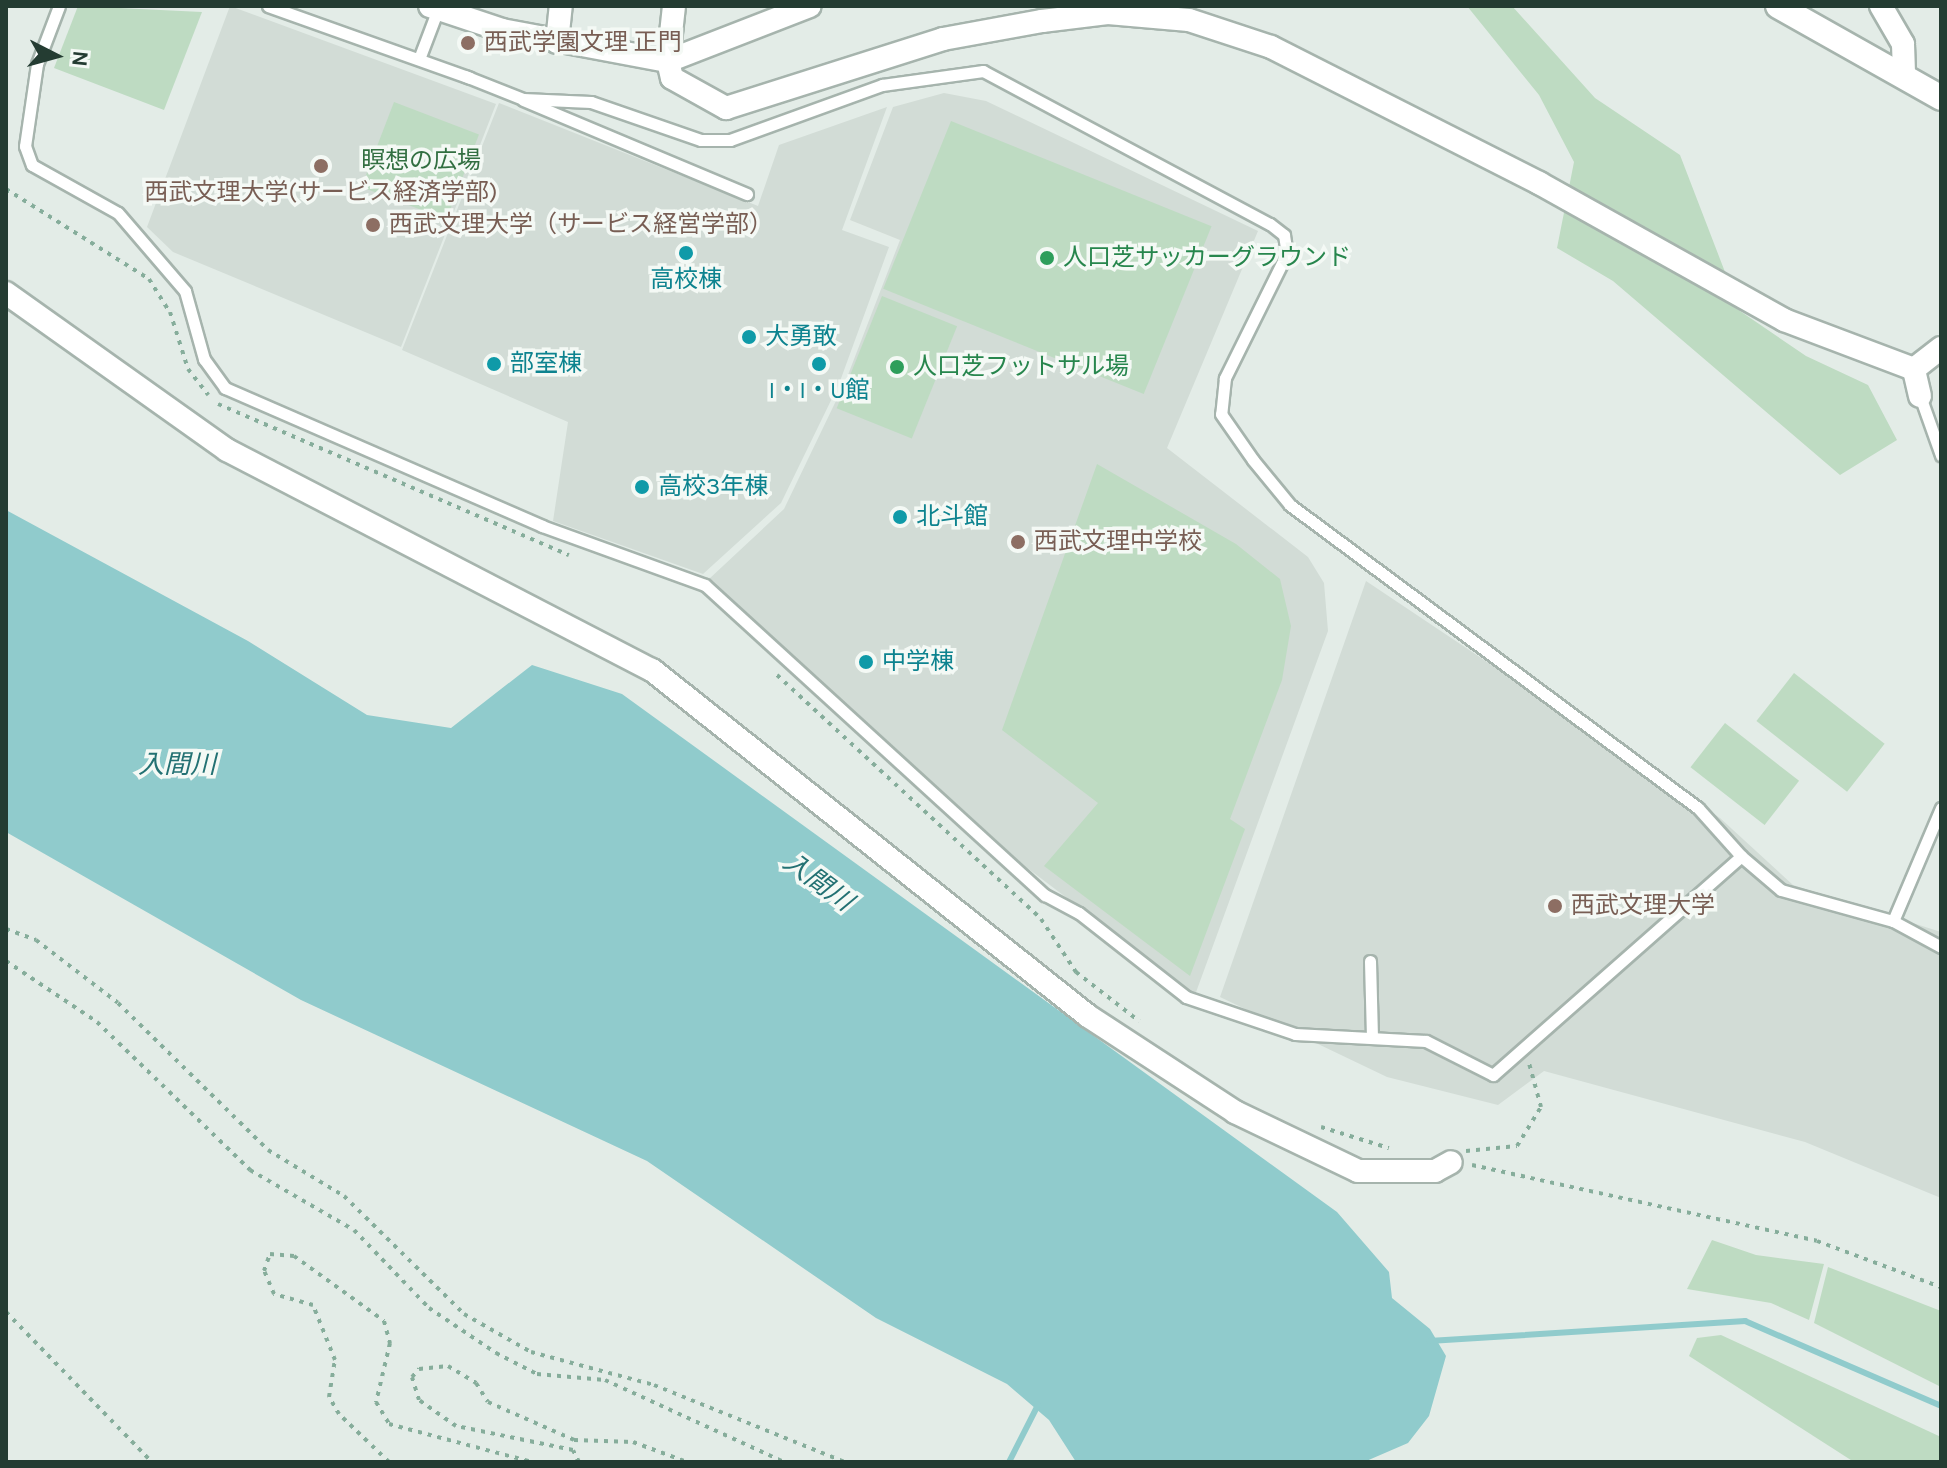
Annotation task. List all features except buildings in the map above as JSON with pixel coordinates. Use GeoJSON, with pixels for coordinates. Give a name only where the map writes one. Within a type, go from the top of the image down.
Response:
{"type":"FeatureCollection","features":[{"type":"Feature","properties":{"kind":"main road"},"geometry":{"type":"LineString","coordinates":[[1778,6],[1941,98]]}},
{"type":"Feature","properties":{"kind":"street"},"geometry":{"type":"LineString","coordinates":[[557,42],[561,6]]}},
{"type":"Feature","properties":{"kind":"street"},"geometry":{"type":"LineString","coordinates":[[674,6],[668,61],[672,78],[726,108],[929,43],[1028,23],[1108,13],[1189,20],[1271,47],[1539,183],[1784,320],[1914,369]]}},
{"type":"Feature","properties":{"kind":"street"},"geometry":{"type":"LineString","coordinates":[[434,8],[557,42],[668,61],[786,9],[810,6]]}},
{"type":"Feature","properties":{"kind":"street"},"geometry":{"type":"LineString","coordinates":[[1881,6],[1903,44],[1904,77]]}},
{"type":"Feature","properties":{"kind":"street"},"geometry":{"type":"LineString","coordinates":[[6,293],[227,450],[652,670],[1088,1016],[1235,1112],[1358,1171],[1435,1171],[1451,1162]]}},
{"type":"Feature","properties":{"kind":"street"},"geometry":{"type":"LineString","coordinates":[[1914,369],[1941,348]]}},
{"type":"Feature","properties":{"kind":"street"},"geometry":{"type":"LineString","coordinates":[[1914,369],[1920,396]]}},
{"type":"Feature","properties":{"kind":"lane"},"geometry":{"type":"LineString","coordinates":[[59,6],[37,64],[25,146],[32,165],[118,213],[185,291],[204,359],[225,388],[542,526],[684,572],[1045,895],[1079,913],[1186,997],[1295,1034],[1426,1041],[1493,1075],[1741,856]]}},
{"type":"Feature","properties":{"kind":"lane"},"geometry":{"type":"LineString","coordinates":[[268,6],[523,99],[591,102],[701,140],[730,140],[882,85],[983,71],[1270,224],[1284,235],[1287,253],[1225,378],[1221,414],[1290,505],[1698,808],[1741,856],[1781,890],[1893,921],[1941,947]]}},
{"type":"Feature","properties":{"kind":"lane"},"geometry":{"type":"LineString","coordinates":[[419,59],[434,8]]}},
{"type":"Feature","properties":{"kind":"lane"},"geometry":{"type":"LineString","coordinates":[[465,76],[747,194]]}},
{"type":"Feature","properties":{"kind":"lane"},"geometry":{"type":"LineString","coordinates":[[1920,396],[1941,455]]}},
{"type":"Feature","properties":{"kind":"lane"},"geometry":{"type":"LineString","coordinates":[[1893,921],[1941,808]]}},
{"type":"Feature","properties":{"kind":"lane"},"geometry":{"type":"LineString","coordinates":[[1370,961],[1372,1037]]}},
{"type":"Feature","properties":{"kind":"path"},"geometry":{"type":"LineString","coordinates":[[6,929],[36,940],[118,1003],[268,1150],[344,1196],[477,1322],[531,1352],[654,1385],[845,1462]]}},
{"type":"Feature","properties":{"kind":"path"},"geometry":{"type":"LineString","coordinates":[[6,961],[97,1022],[250,1170],[354,1230],[429,1308],[496,1353],[537,1374],[605,1380],[784,1462]]}},
{"type":"Feature","properties":{"kind":"path"},"geometry":{"type":"LineString","coordinates":[[1451,1162],[1470,1149],[1517,1146],[1541,1107],[1523,1049]]}},
{"type":"Feature","properties":{"kind":"path"},"geometry":{"type":"LineString","coordinates":[[389,1462],[329,1397],[335,1360],[313,1305],[274,1294],[264,1271],[270,1254],[294,1256],[384,1321],[390,1343],[376,1402],[389,1424],[532,1462]]}},
{"type":"Feature","properties":{"kind":"path"},"geometry":{"type":"LineString","coordinates":[[6,1312],[152,1462]]}},
{"type":"Feature","properties":{"kind":"path"},"geometry":{"type":"LineString","coordinates":[[579,1462],[573,1450],[456,1426],[419,1400],[412,1377],[419,1369],[448,1366],[476,1383],[488,1402],[574,1440],[633,1442],[687,1462]]}},
{"type":"Feature","properties":{"kind":"shaded area","name":"西武文理大学(サービス経済学部)"},"geometry":{"type":"Polygon","coordinates":[[[230,6],[496,104],[401,347],[173,252],[147,227],[230,6]]]}},
{"type":"Feature","properties":{"kind":"shaded area","name":"西武文理中学校"},"geometry":{"type":"Polygon","coordinates":[[[944,93],[986,101],[1258,231],[1167,448],[1308,557],[1324,583],[1328,631],[1195,995],[1026,867],[709,579],[784,509],[846,380],[900,240],[850,220],[893,107],[944,93]]]}},
{"type":"Feature","properties":{"kind":"shaded area"},"geometry":{"type":"Polygon","coordinates":[[[499,103],[758,206],[779,145],[887,107],[842,230],[889,247],[839,384],[781,503],[703,574],[553,521],[568,422],[402,350],[499,103]]]}},
{"type":"Feature","properties":{"kind":"shaded area","name":"西武文理大学"},"geometry":{"type":"Polygon","coordinates":[[[1366,581],[1720,818],[1793,885],[1941,932],[1941,1198],[1805,1142],[1544,1071],[1498,1105],[1387,1077],[1220,997],[1366,581]]]}},
{"type":"Feature","properties":{"kind":"green space"},"geometry":{"type":"Polygon","coordinates":[[[78,6],[202,12],[164,110],[54,68],[78,6]]]}},
{"type":"Feature","properties":{"kind":"green space"},"geometry":{"type":"Polygon","coordinates":[[[1467,6],[1512,6],[1595,98],[1680,155],[1740,311],[1806,356],[1868,385],[1897,440],[1840,475],[1613,281],[1557,248],[1574,162],[1539,95],[1467,6]]]}},
{"type":"Feature","properties":{"kind":"green space","name":"瞑想の広場"},"geometry":{"type":"Polygon","coordinates":[[[394,102],[479,135],[446,220],[361,187],[394,102]]]}},
{"type":"Feature","properties":{"kind":"green space","name":"人口芝サッカーグラウンド"},"geometry":{"type":"Polygon","coordinates":[[[951,121],[1212,226],[1144,394],[883,289],[951,121]]]}},
{"type":"Feature","properties":{"kind":"green space","name":"人口芝フットサル場"},"geometry":{"type":"Polygon","coordinates":[[[882,296],[957,326],[912,439],[837,408],[882,296]]]}},
{"type":"Feature","properties":{"kind":"green space"},"geometry":{"type":"Polygon","coordinates":[[[1097,464],[1236,544],[1280,579],[1291,626],[1282,680],[1230,819],[1245,829],[1190,976],[1044,866],[1098,803],[1002,730],[1097,464]]]}},
{"type":"Feature","properties":{"kind":"green space"},"geometry":{"type":"Polygon","coordinates":[[[1794,673],[1885,744],[1847,792],[1756,721],[1794,673]]]}},
{"type":"Feature","properties":{"kind":"green space"},"geometry":{"type":"Polygon","coordinates":[[[1725,723],[1799,781],[1765,825],[1691,767],[1725,723]]]}},
{"type":"Feature","properties":{"kind":"green space"},"geometry":{"type":"Polygon","coordinates":[[[1712,1240],[1756,1255],[1824,1264],[1809,1320],[1771,1303],[1687,1289],[1712,1240]]]}},
{"type":"Feature","properties":{"kind":"green space"},"geometry":{"type":"Polygon","coordinates":[[[1828,1267],[1941,1311],[1941,1387],[1814,1323],[1828,1267]]]}},
{"type":"Feature","properties":{"kind":"green space"},"geometry":{"type":"Polygon","coordinates":[[[1721,1335],[1941,1437],[1941,1462],[1854,1462],[1689,1356],[1697,1338],[1721,1335]]]}},
{"type":"Feature","properties":{"kind":"water","name":"入間川"},"geometry":{"type":"Polygon","coordinates":[[[6,510],[248,641],[367,715],[451,728],[532,665],[622,694],[1337,1212],[1389,1272],[1392,1298],[1430,1329],[1446,1356],[1429,1416],[1408,1443],[1364,1462],[1076,1462],[1049,1420],[1007,1384],[876,1318],[647,1161],[301,1000],[6,832],[6,510]]]}},
{"type":"Feature","properties":{"kind":"waterway"},"geometry":{"type":"LineString","coordinates":[[1429,1341],[1745,1321],[1941,1406]]}},
{"type":"Feature","properties":{"kind":"waterway"},"geometry":{"type":"LineString","coordinates":[[1009,1462],[1038,1405]]}},
{"type":"Feature","properties":{"kind":"place","name":"西武学園文理 正門"},"geometry":{"type":"Point","coordinates":[468,43]}},
{"type":"Feature","properties":{"kind":"place","name":"西武文理大学(サービス経済学部)"},"geometry":{"type":"Point","coordinates":[321,166]}},
{"type":"Feature","properties":{"kind":"place","name":"西武文理大学（サービス経営学部）"},"geometry":{"type":"Point","coordinates":[373,225]}},
{"type":"Feature","properties":{"kind":"place","name":"高校棟"},"geometry":{"type":"Point","coordinates":[686,253]}},
{"type":"Feature","properties":{"kind":"place","name":"人口芝サッカーグラウンド"},"geometry":{"type":"Point","coordinates":[1047,258]}},
{"type":"Feature","properties":{"kind":"place","name":"大勇敢"},"geometry":{"type":"Point","coordinates":[749,337]}},
{"type":"Feature","properties":{"kind":"place","name":"部室棟"},"geometry":{"type":"Point","coordinates":[494,364]}},
{"type":"Feature","properties":{"kind":"place","name":"I・I・U館"},"geometry":{"type":"Point","coordinates":[819,364]}},
{"type":"Feature","properties":{"kind":"place","name":"人口芝フットサル場"},"geometry":{"type":"Point","coordinates":[897,367]}},
{"type":"Feature","properties":{"kind":"place","name":"高校3年棟"},"geometry":{"type":"Point","coordinates":[642,487]}},
{"type":"Feature","properties":{"kind":"place","name":"北斗館"},"geometry":{"type":"Point","coordinates":[900,517]}},
{"type":"Feature","properties":{"kind":"place","name":"西武文理中学校"},"geometry":{"type":"Point","coordinates":[1018,542]}},
{"type":"Feature","properties":{"kind":"place","name":"中学棟"},"geometry":{"type":"Point","coordinates":[866,662]}},
{"type":"Feature","properties":{"kind":"place","name":"西武文理大学"},"geometry":{"type":"Point","coordinates":[1555,906]}}]}
